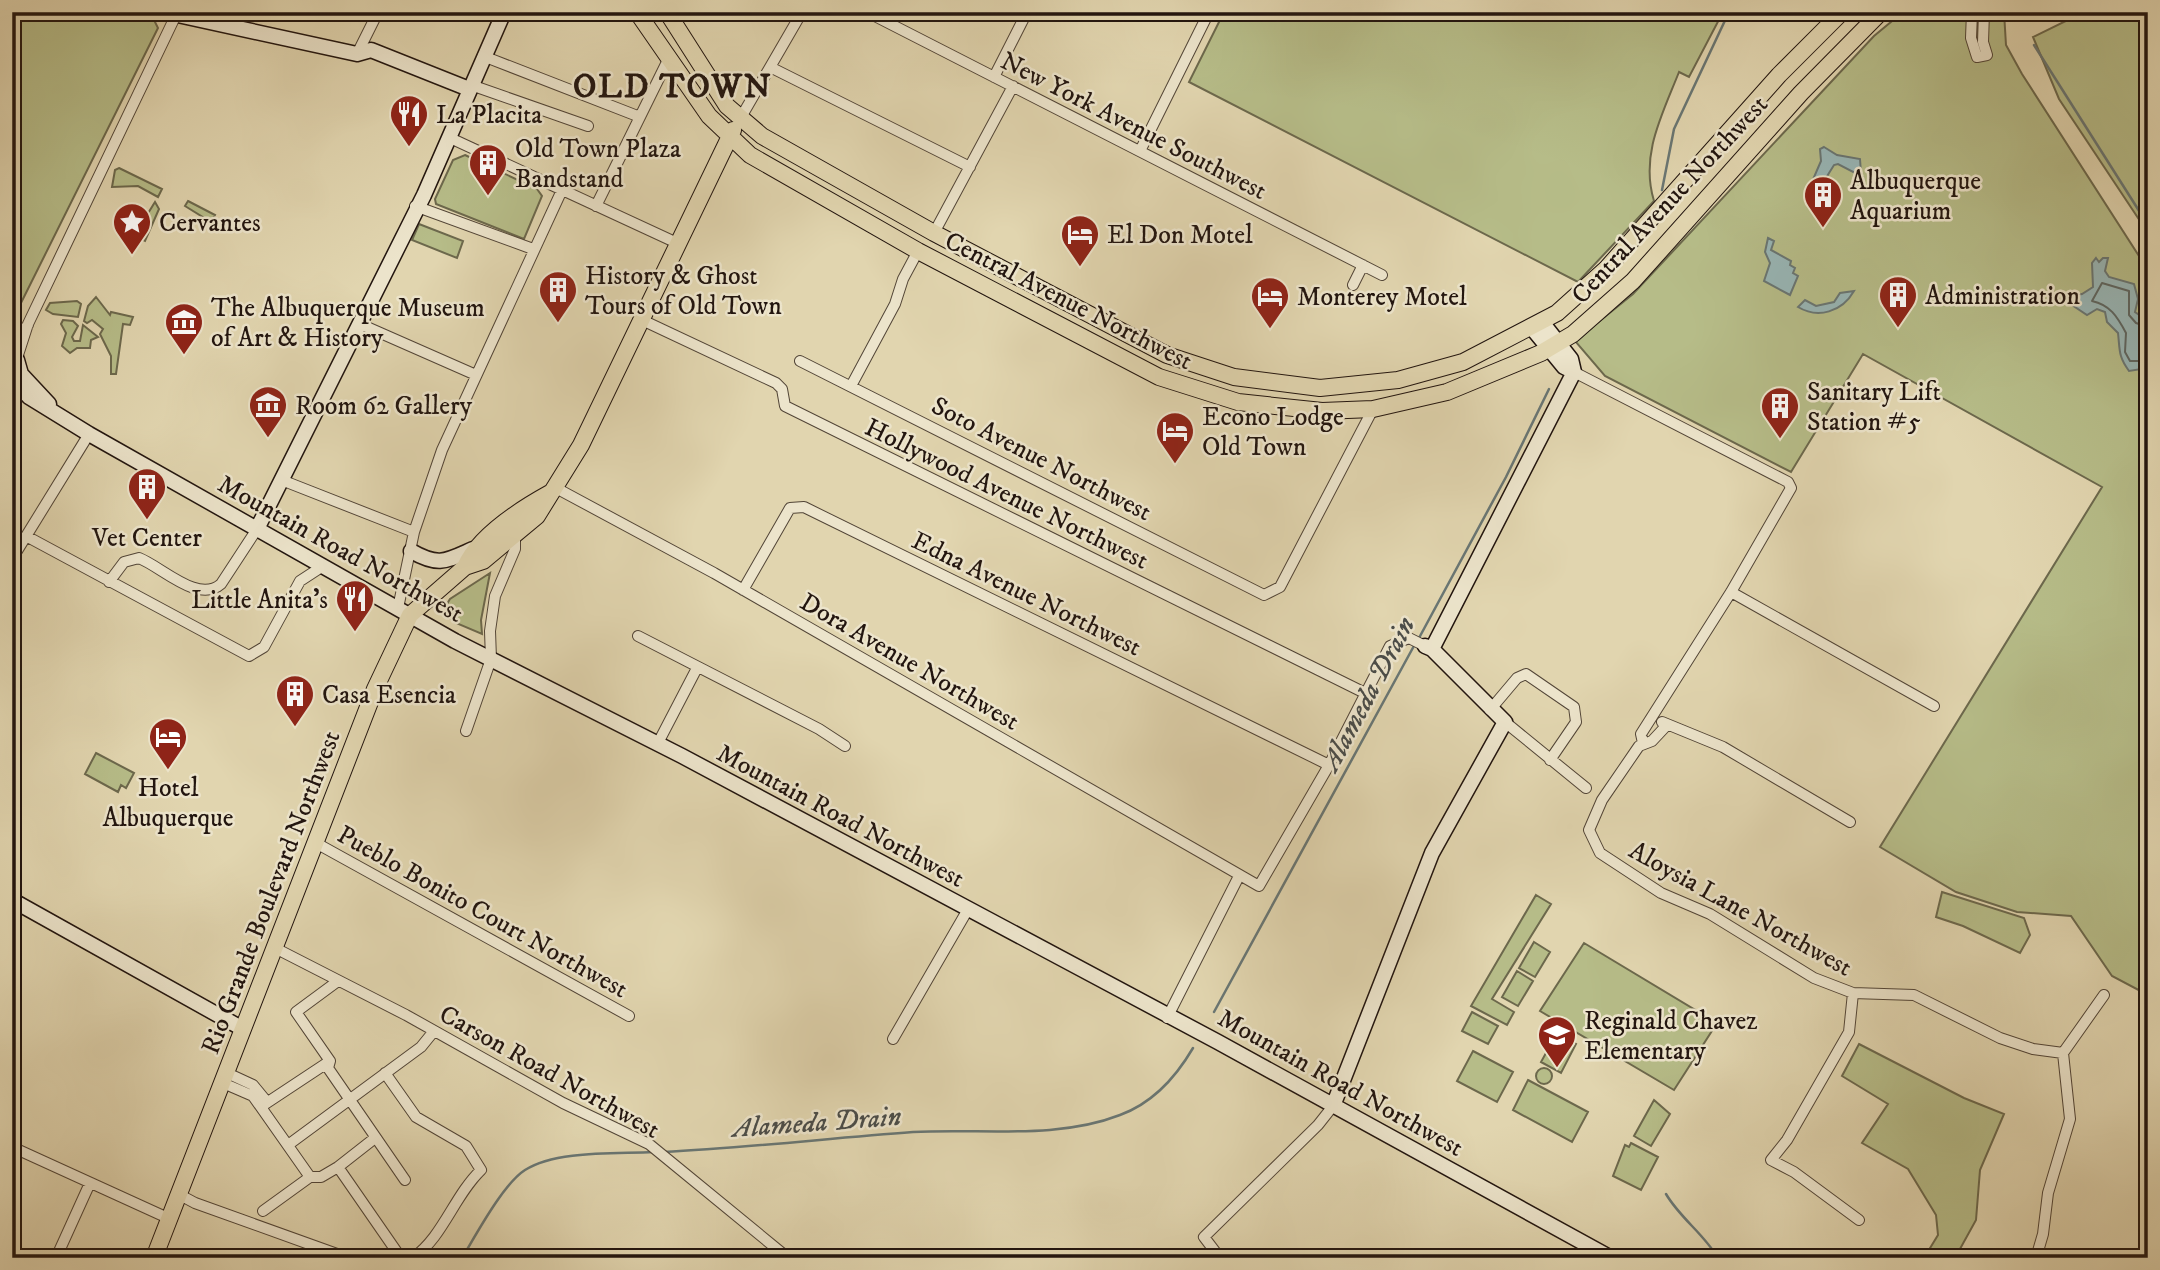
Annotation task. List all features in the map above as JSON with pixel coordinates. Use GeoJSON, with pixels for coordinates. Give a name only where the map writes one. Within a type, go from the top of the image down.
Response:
{"type":"FeatureCollection","features":[{"type":"Feature","properties":{"kind":"main road","name":"Central Avenue Northwest"},"geometry":{"type":"LineString","coordinates":[[637,12],[709,116],[729,138],[750,155],[918,251],[1159,377],[1238,402],[1294,410],[1373,409],[1447,393],[1553,346],[1582,327],[1633,281],[1801,93],[1881,12]]}},
{"type":"Feature","properties":{"kind":"main road"},"geometry":{"type":"LineString","coordinates":[[667,12],[715,89],[740,119],[762,136],[934,233],[1167,355],[1216,373],[1256,382],[1320,388],[1398,380],[1463,362],[1537,325],[1583,292],[1779,75],[1842,12]]}},
{"type":"Feature","properties":{"kind":"main road","name":"Rio Grande Boulevard Northwest"},"geometry":{"type":"LineString","coordinates":[[154,1258],[404,612],[465,567],[483,561],[537,516],[581,445],[677,243],[740,119]]}},
{"type":"Feature","properties":{"kind":"main road","name":"Rio Grande Boulevard Northwest"},"geometry":{"type":"LineString","coordinates":[[465,567],[473,549],[527,506],[554,490]]}},
{"type":"Feature","properties":{"kind":"street"},"geometry":{"type":"LineString","coordinates":[[357,54],[377,12]]}},
{"type":"Feature","properties":{"kind":"street"},"geometry":{"type":"LineString","coordinates":[[109,582],[124,562],[141,559],[198,590],[213,590],[221,584],[284,481],[415,206],[424,195],[504,12]]}},
{"type":"Feature","properties":{"kind":"street"},"geometry":{"type":"LineString","coordinates":[[740,119],[772,68],[802,12]]}},
{"type":"Feature","properties":{"kind":"street","name":"New York Avenue Southwest"},"geometry":{"type":"LineString","coordinates":[[867,12],[1382,275]]}},
{"type":"Feature","properties":{"kind":"street"},"geometry":{"type":"LineString","coordinates":[[994,77],[1027,12]]}},
{"type":"Feature","properties":{"kind":"street"},"geometry":{"type":"LineString","coordinates":[[1140,151],[1209,12]]}},
{"type":"Feature","properties":{"kind":"street"},"geometry":{"type":"LineString","coordinates":[[1972,12],[1971,38],[1977,57],[1987,55],[1983,42],[1984,12]]}},
{"type":"Feature","properties":{"kind":"street"},"geometry":{"type":"LineString","coordinates":[[14,354],[170,15],[224,19],[357,54],[371,50],[587,126]]}},
{"type":"Feature","properties":{"kind":"street"},"geometry":{"type":"LineString","coordinates":[[483,56],[640,117]]}},
{"type":"Feature","properties":{"kind":"street"},"geometry":{"type":"LineString","coordinates":[[596,205],[668,60]]}},
{"type":"Feature","properties":{"kind":"street"},"geometry":{"type":"LineString","coordinates":[[772,68],[970,166]]}},
{"type":"Feature","properties":{"kind":"street"},"geometry":{"type":"LineString","coordinates":[[934,233],[1013,86]]}},
{"type":"Feature","properties":{"kind":"street"},"geometry":{"type":"LineString","coordinates":[[448,137],[677,243]]}},
{"type":"Feature","properties":{"kind":"street"},"geometry":{"type":"LineString","coordinates":[[404,612],[414,532],[442,450],[562,190]]}},
{"type":"Feature","properties":{"kind":"street"},"geometry":{"type":"LineString","coordinates":[[415,206],[533,249]]}},
{"type":"Feature","properties":{"kind":"street"},"geometry":{"type":"LineString","coordinates":[[850,386],[895,304],[903,279],[918,251]]}},
{"type":"Feature","properties":{"kind":"street"},"geometry":{"type":"LineString","coordinates":[[1353,285],[1363,265]]}},
{"type":"Feature","properties":{"kind":"street","name":"Hollywood Avenue Northwest"},"geometry":{"type":"LineString","coordinates":[[642,320],[776,383],[782,389],[785,406],[1367,694]]}},
{"type":"Feature","properties":{"kind":"street"},"geometry":{"type":"LineString","coordinates":[[360,324],[476,374]]}},
{"type":"Feature","properties":{"kind":"street"},"geometry":{"type":"LineString","coordinates":[[1429,648],[1574,372],[1571,359],[1553,346],[1537,325]]}},
{"type":"Feature","properties":{"kind":"street","name":"Mountain Road Northwest"},"geometry":{"type":"LineString","coordinates":[[14,354],[21,374],[47,399],[51,409]]}},
{"type":"Feature","properties":{"kind":"street","name":"Soto Avenue Northwest"},"geometry":{"type":"LineString","coordinates":[[800,361],[1264,595],[1280,587],[1373,409]]}},
{"type":"Feature","properties":{"kind":"street","name":"Aloysia Lane Northwest"},"geometry":{"type":"LineString","coordinates":[[1574,372],[1788,482],[1791,488],[1731,592],[1657,713],[1641,734],[1643,743]]}},
{"type":"Feature","properties":{"kind":"street","name":"Mountain Road Northwest"},"geometry":{"type":"LineString","coordinates":[[12,378],[29,397],[89,434],[404,612],[658,743],[1167,1018],[1218,1042],[1611,1258]]}},
{"type":"Feature","properties":{"kind":"street"},"geometry":{"type":"LineString","coordinates":[[12,559],[89,434]]}},
{"type":"Feature","properties":{"kind":"street"},"geometry":{"type":"LineString","coordinates":[[284,481],[414,532]]}},
{"type":"Feature","properties":{"kind":"street","name":"Dora Avenue Northwest"},"geometry":{"type":"LineString","coordinates":[[554,490],[743,590],[1239,876]]}},
{"type":"Feature","properties":{"kind":"street","name":"Edna Avenue Northwest"},"geometry":{"type":"LineString","coordinates":[[743,590],[790,508],[804,507],[1329,765]]}},
{"type":"Feature","properties":{"kind":"street"},"geometry":{"type":"LineString","coordinates":[[26,536],[249,656],[264,647],[300,581],[323,566]]}},
{"type":"Feature","properties":{"kind":"street"},"geometry":{"type":"LineString","coordinates":[[466,731],[491,659],[490,631],[495,596],[515,549],[515,537]]}},
{"type":"Feature","properties":{"kind":"street"},"geometry":{"type":"LineString","coordinates":[[411,551],[429,561],[444,562],[473,549]]}},
{"type":"Feature","properties":{"kind":"street"},"geometry":{"type":"LineString","coordinates":[[1731,592],[1934,706]]}},
{"type":"Feature","properties":{"kind":"street"},"geometry":{"type":"LineString","coordinates":[[638,636],[819,729],[845,746]]}},
{"type":"Feature","properties":{"kind":"street"},"geometry":{"type":"LineString","coordinates":[[1167,1018],[1239,876],[1259,886],[1329,765],[1390,646],[1409,638],[1429,648],[1490,710],[1586,788]]}},
{"type":"Feature","properties":{"kind":"street"},"geometry":{"type":"LineString","coordinates":[[658,743],[697,668]]}},
{"type":"Feature","properties":{"kind":"street"},"geometry":{"type":"LineString","coordinates":[[1490,710],[1517,678],[1526,674],[1574,707],[1576,722],[1550,760]]}},
{"type":"Feature","properties":{"kind":"street"},"geometry":{"type":"LineString","coordinates":[[1657,713],[1667,725],[1723,747],[1850,822]]}},
{"type":"Feature","properties":{"kind":"street"},"geometry":{"type":"LineString","coordinates":[[1220,1258],[1203,1237],[1318,1125],[1333,1106],[1432,853],[1505,722]]}},
{"type":"Feature","properties":{"kind":"street","name":"Aloysia Lane Northwest"},"geometry":{"type":"LineString","coordinates":[[1667,725],[1651,741],[1643,743],[1602,800],[1589,830],[1600,853],[1661,893],[1710,914],[1814,978],[1853,993],[1914,995],[2000,1038],[2033,1049],[2063,1053]]}},
{"type":"Feature","properties":{"kind":"street","name":"Pueblo Bonito Court Northwest"},"geometry":{"type":"LineString","coordinates":[[316,843],[629,1016]]}},
{"type":"Feature","properties":{"kind":"street"},"geometry":{"type":"LineString","coordinates":[[12,900],[243,1028]]}},
{"type":"Feature","properties":{"kind":"street"},"geometry":{"type":"LineString","coordinates":[[893,1039],[967,911]]}},
{"type":"Feature","properties":{"kind":"street","name":"Carson Road Northwest"},"geometry":{"type":"LineString","coordinates":[[275,948],[434,1031],[563,1103],[649,1144],[788,1258]]}},
{"type":"Feature","properties":{"kind":"street"},"geometry":{"type":"LineString","coordinates":[[338,981],[296,1012],[330,1060],[328,1068],[405,1180]]}},
{"type":"Feature","properties":{"kind":"street"},"geometry":{"type":"LineString","coordinates":[[1853,993],[1849,1032],[1787,1140],[1771,1160],[1794,1172],[1859,1220]]}},
{"type":"Feature","properties":{"kind":"street"},"geometry":{"type":"LineString","coordinates":[[2036,1258],[2043,1234],[2048,1193],[2070,1119],[2063,1053],[2104,995]]}},
{"type":"Feature","properties":{"kind":"street"},"geometry":{"type":"LineString","coordinates":[[288,1145],[421,1048],[434,1031]]}},
{"type":"Feature","properties":{"kind":"street"},"geometry":{"type":"LineString","coordinates":[[265,1104],[330,1060]]}},
{"type":"Feature","properties":{"kind":"street"},"geometry":{"type":"LineString","coordinates":[[384,1073],[416,1117],[466,1146],[481,1170],[460,1194],[429,1247],[413,1258]]}},
{"type":"Feature","properties":{"kind":"street"},"geometry":{"type":"LineString","coordinates":[[225,1078],[253,1085],[310,1177]]}},
{"type":"Feature","properties":{"kind":"street"},"geometry":{"type":"LineString","coordinates":[[263,1211],[310,1177],[321,1177],[338,1167],[375,1138]]}},
{"type":"Feature","properties":{"kind":"street"},"geometry":{"type":"LineString","coordinates":[[12,1147],[170,1219]]}},
{"type":"Feature","properties":{"kind":"street"},"geometry":{"type":"LineString","coordinates":[[338,1167],[401,1258]]}},
{"type":"Feature","properties":{"kind":"street"},"geometry":{"type":"LineString","coordinates":[[56,1258],[90,1183]]}},
{"type":"Feature","properties":{"kind":"street"},"geometry":{"type":"LineString","coordinates":[[180,1195],[195,1203],[348,1258]]}},
{"type":"Feature","properties":{"kind":"green space"},"geometry":{"type":"Polygon","coordinates":[[[12,12],[132,12],[154,20],[158,28],[12,321],[12,12]]]}},
{"type":"Feature","properties":{"kind":"green space"},"geometry":{"type":"Polygon","coordinates":[[[1224,12],[1723,12],[1689,77],[1679,72],[1660,120],[1651,151],[1650,184],[1654,201],[1578,282],[1189,82],[1224,12]]]}},
{"type":"Feature","properties":{"kind":"green space"},"geometry":{"type":"Polygon","coordinates":[[[1903,12],[2004,12],[2006,45],[2022,74],[2148,270],[2148,995],[2112,976],[2071,916],[2017,912],[1956,892],[1880,847],[2102,487],[1863,354],[1791,472],[1605,376],[1575,341],[1633,294],[1874,36],[1903,12]]]}},
{"type":"Feature","properties":{"kind":"green space"},"geometry":{"type":"Polygon","coordinates":[[[2084,12],[2148,12],[2148,233],[2059,99],[2033,37],[2084,12]]]}},
{"type":"Feature","properties":{"kind":"green space"},"geometry":{"type":"Polygon","coordinates":[[[465,155],[537,189],[542,196],[524,239],[436,204],[435,199],[453,160],[465,155]]]}},
{"type":"Feature","properties":{"kind":"green space"},"geometry":{"type":"Polygon","coordinates":[[[119,168],[162,189],[158,197],[138,186],[112,187],[115,170],[119,168]]]}},
{"type":"Feature","properties":{"kind":"green space"},"geometry":{"type":"Polygon","coordinates":[[[188,201],[215,215],[211,222],[185,206],[188,201]]]}},
{"type":"Feature","properties":{"kind":"green space"},"geometry":{"type":"Polygon","coordinates":[[[155,202],[159,209],[145,241],[127,232],[142,223],[155,202]]]}},
{"type":"Feature","properties":{"kind":"green space"},"geometry":{"type":"Polygon","coordinates":[[[419,224],[463,241],[457,258],[412,240],[419,224]]]}},
{"type":"Feature","properties":{"kind":"green space"},"geometry":{"type":"Polygon","coordinates":[[[96,297],[110,315],[111,312],[133,317],[130,325],[123,324],[116,374],[111,374],[111,356],[100,334],[103,329],[92,320],[87,323],[84,321],[88,306],[96,297]]]}},
{"type":"Feature","properties":{"kind":"green space"},"geometry":{"type":"Polygon","coordinates":[[[77,301],[81,304],[78,317],[53,314],[46,310],[50,303],[77,301]]]}},
{"type":"Feature","properties":{"kind":"green space"},"geometry":{"type":"Polygon","coordinates":[[[63,320],[73,321],[78,326],[72,337],[74,341],[80,341],[83,325],[98,337],[91,340],[90,348],[77,348],[70,353],[62,346],[66,333],[61,324],[63,320]]]}},
{"type":"Feature","properties":{"kind":"green space"},"geometry":{"type":"Polygon","coordinates":[[[490,573],[481,620],[482,634],[456,623],[442,612],[450,599],[490,573]]]}},
{"type":"Feature","properties":{"kind":"green space"},"geometry":{"type":"Polygon","coordinates":[[[96,753],[134,773],[126,788],[121,785],[118,792],[85,774],[96,753]]]}},
{"type":"Feature","properties":{"kind":"green space"},"geometry":{"type":"Polygon","coordinates":[[[1942,892],[2024,918],[2030,935],[2020,953],[1963,926],[1936,917],[1942,892]]]}},
{"type":"Feature","properties":{"kind":"green space"},"geometry":{"type":"Polygon","coordinates":[[[1536,895],[1551,904],[1492,999],[1514,1012],[1507,1025],[1471,1006],[1536,895]]]}},
{"type":"Feature","properties":{"kind":"green space"},"geometry":{"type":"Polygon","coordinates":[[[1534,942],[1550,952],[1535,977],[1519,968],[1534,942]]]}},
{"type":"Feature","properties":{"kind":"green space"},"geometry":{"type":"Polygon","coordinates":[[[1584,943],[1717,1023],[1674,1090],[1540,1011],[1584,943]]]}},
{"type":"Feature","properties":{"kind":"green space"},"geometry":{"type":"Polygon","coordinates":[[[1517,971],[1533,981],[1518,1006],[1502,997],[1517,971]]]}},
{"type":"Feature","properties":{"kind":"green space"},"geometry":{"type":"Polygon","coordinates":[[[1472,1012],[1498,1026],[1488,1044],[1462,1031],[1472,1012]]]}},
{"type":"Feature","properties":{"kind":"green space"},"geometry":{"type":"Polygon","coordinates":[[[1557,1033],[1576,1044],[1561,1073],[1541,1062],[1557,1033]]]}},
{"type":"Feature","properties":{"kind":"green space"},"geometry":{"type":"Polygon","coordinates":[[[1859,1044],[1964,1098],[2004,1114],[1980,1170],[1976,1220],[1955,1258],[1924,1258],[1938,1235],[1936,1215],[1908,1169],[1862,1143],[1888,1104],[1842,1076],[1859,1044]]]}},
{"type":"Feature","properties":{"kind":"green space"},"geometry":{"type":"Polygon","coordinates":[[[1473,1051],[1513,1072],[1497,1102],[1457,1081],[1473,1051]]]}},
{"type":"Feature","properties":{"kind":"green space"},"geometry":{"type":"Polygon","coordinates":[[[1541,1068],[1547,1068],[1552,1076],[1550,1082],[1541,1084],[1536,1079],[1536,1073],[1541,1068]]]}},
{"type":"Feature","properties":{"kind":"green space"},"geometry":{"type":"Polygon","coordinates":[[[1528,1080],[1588,1112],[1572,1142],[1513,1110],[1528,1080]]]}},
{"type":"Feature","properties":{"kind":"green space"},"geometry":{"type":"Polygon","coordinates":[[[1654,1100],[1670,1114],[1651,1146],[1634,1136],[1654,1100]]]}},
{"type":"Feature","properties":{"kind":"green space"},"geometry":{"type":"Polygon","coordinates":[[[1631,1143],[1658,1157],[1641,1190],[1613,1176],[1625,1145],[1629,1147],[1631,1143]]]}},
{"type":"Feature","properties":{"kind":"water"},"geometry":{"type":"Polygon","coordinates":[[[1824,147],[1837,155],[1860,159],[1861,173],[1859,175],[1838,164],[1834,165],[1819,189],[1811,184],[1821,161],[1820,149],[1824,147]]]}},
{"type":"Feature","properties":{"kind":"water"},"geometry":{"type":"Polygon","coordinates":[[[1768,238],[1774,241],[1771,250],[1791,261],[1790,265],[1795,268],[1793,273],[1798,276],[1790,295],[1764,281],[1770,263],[1765,252],[1768,238]]]}},
{"type":"Feature","properties":{"kind":"water"},"geometry":{"type":"Polygon","coordinates":[[[2096,258],[2099,262],[2108,258],[2105,271],[2109,277],[2134,284],[2138,299],[2135,312],[2148,321],[2148,368],[2129,371],[2125,366],[2119,349],[2118,333],[2107,322],[2105,312],[2097,309],[2087,315],[2066,301],[2066,297],[2082,294],[2093,287],[2092,263],[2096,258]]]}},
{"type":"Feature","properties":{"kind":"water"},"geometry":{"type":"Polygon","coordinates":[[[1854,291],[1843,304],[1829,311],[1814,313],[1798,307],[1805,300],[1816,306],[1834,302],[1840,293],[1854,291]]]}},
{"type":"Feature","properties":{"kind":"waterway","name":"Alameda Drain"},"geometry":{"type":"LineString","coordinates":[[1662,190],[1674,129],[1729,12]]}},
{"type":"Feature","properties":{"kind":"waterway"},"geometry":{"type":"LineString","coordinates":[[2034,45],[2148,225]]}},
{"type":"Feature","properties":{"kind":"waterway","name":"Alameda Drain"},"geometry":{"type":"LineString","coordinates":[[1419,638],[1506,477],[1549,389]]}},
{"type":"Feature","properties":{"kind":"waterway","name":"Alameda Drain"},"geometry":{"type":"LineString","coordinates":[[1214,1012],[1415,644]]}},
{"type":"Feature","properties":{"kind":"waterway","name":"Alameda Drain"},"geometry":{"type":"LineString","coordinates":[[663,1152],[913,1132],[1044,1130],[1096,1123],[1143,1104],[1171,1079],[1193,1048]]}},
{"type":"Feature","properties":{"kind":"waterway","name":"Alameda Drain"},"geometry":{"type":"LineString","coordinates":[[462,1258],[499,1198],[525,1170],[553,1159],[570,1156],[653,1152]]}},
{"type":"Feature","properties":{"kind":"waterway"},"geometry":{"type":"LineString","coordinates":[[1666,1194],[1718,1258]]}},
{"type":"Feature","properties":{"kind":"place","name":"La Placita"},"geometry":{"type":"Point","coordinates":[409,148]}},
{"type":"Feature","properties":{"kind":"place","name":"Old Town Plaza Bandstand"},"geometry":{"type":"Point","coordinates":[488,197]}},
{"type":"Feature","properties":{"kind":"place","name":"Albuquerque Aquarium"},"geometry":{"type":"Point","coordinates":[1823,229]}},
{"type":"Feature","properties":{"kind":"place","name":"Cervantes"},"geometry":{"type":"Point","coordinates":[132,256]}},
{"type":"Feature","properties":{"kind":"place","name":"El Don Motel"},"geometry":{"type":"Point","coordinates":[1080,268]}},
{"type":"Feature","properties":{"kind":"place","name":"History & Ghost Tours of Old Town"},"geometry":{"type":"Point","coordinates":[558,324]}},
{"type":"Feature","properties":{"kind":"place","name":"Administration"},"geometry":{"type":"Point","coordinates":[1898,329]}},
{"type":"Feature","properties":{"kind":"place","name":"Monterey Motel"},"geometry":{"type":"Point","coordinates":[1270,330]}},
{"type":"Feature","properties":{"kind":"place","name":"The Albuquerque Museum of Art & History"},"geometry":{"type":"Point","coordinates":[184,356]}},
{"type":"Feature","properties":{"kind":"place","name":"Room 62 Gallery"},"geometry":{"type":"Point","coordinates":[268,439]}},
{"type":"Feature","properties":{"kind":"place","name":"Sanitary Lift Station #5"},"geometry":{"type":"Point","coordinates":[1780,440]}},
{"type":"Feature","properties":{"kind":"place","name":"Econo Lodge Old Town"},"geometry":{"type":"Point","coordinates":[1175,465]}},
{"type":"Feature","properties":{"kind":"place","name":"Vet Center"},"geometry":{"type":"Point","coordinates":[147,521]}},
{"type":"Feature","properties":{"kind":"place","name":"Little Anita’s"},"geometry":{"type":"Point","coordinates":[355,633]}},
{"type":"Feature","properties":{"kind":"place","name":"Casa Esencia"},"geometry":{"type":"Point","coordinates":[295,728]}},
{"type":"Feature","properties":{"kind":"place","name":"Hotel Albuquerque"},"geometry":{"type":"Point","coordinates":[168,771]}},
{"type":"Feature","properties":{"kind":"place","name":"Reginald Chavez Elementary"},"geometry":{"type":"Point","coordinates":[1557,1069]}},
{"type":"Feature","properties":{"kind":"district","name":"OLD TOWN"},"geometry":{"type":"Point","coordinates":[673,85]}}]}
